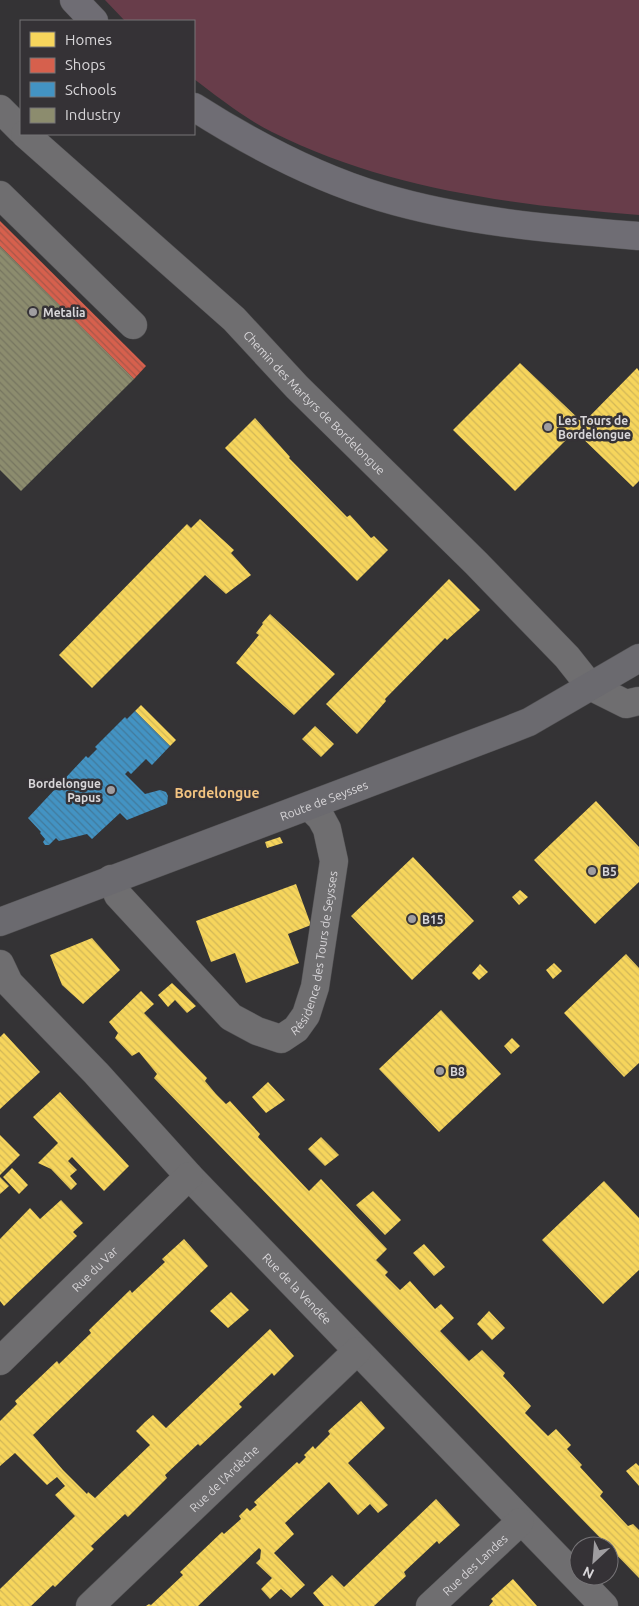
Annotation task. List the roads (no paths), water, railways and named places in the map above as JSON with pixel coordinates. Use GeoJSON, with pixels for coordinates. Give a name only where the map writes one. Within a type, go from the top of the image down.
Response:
{"type":"FeatureCollection","features":[{"type":"Feature","properties":{"kind":"highway"},"geometry":{"type":"LineString","coordinates":[[74,0],[93,20]]}},
{"type":"Feature","properties":{"kind":"highway"},"geometry":{"type":"LineString","coordinates":[[195,108],[243,138],[311,172],[381,197],[474,218],[547,228],[639,236]]}},
{"type":"Feature","properties":{"kind":"main road","name":"Route de Seysses"},"geometry":{"type":"LineString","coordinates":[[0,922],[529,722],[639,658]]}},
{"type":"Feature","properties":{"kind":"street"},"geometry":{"type":"LineString","coordinates":[[0,109],[20,129]]}},
{"type":"Feature","properties":{"kind":"street","name":"Chemin des Martyrs de Bordelongue"},"geometry":{"type":"LineString","coordinates":[[26,135],[234,319],[297,387],[476,563],[566,657],[590,686]]}},
{"type":"Feature","properties":{"kind":"street"},"geometry":{"type":"LineString","coordinates":[[0,195],[133,325]]}},
{"type":"Feature","properties":{"kind":"street"},"geometry":{"type":"LineString","coordinates":[[590,686],[626,704],[639,701]]}},
{"type":"Feature","properties":{"kind":"street","name":"Résidence des Tours de Seysses"},"geometry":{"type":"LineString","coordinates":[[111,879],[118,895],[231,1017],[258,1031],[281,1039],[296,1029],[306,1016],[315,987],[334,862],[327,830],[321,818],[309,806]]}},
{"type":"Feature","properties":{"kind":"street","name":"Rue de la Vendée"},"geometry":{"type":"LineString","coordinates":[[0,964],[10,983],[96,1073],[189,1176],[520,1522],[604,1606]]}},
{"type":"Feature","properties":{"kind":"street","name":"Rue du Var"},"geometry":{"type":"LineString","coordinates":[[0,1361],[189,1176]]}},
{"type":"Feature","properties":{"kind":"street","name":"Rue de l'Ardèche"},"geometry":{"type":"LineString","coordinates":[[90,1606],[357,1351]]}},
{"type":"Feature","properties":{"kind":"street","name":"Rue des Landes"},"geometry":{"type":"LineString","coordinates":[[430,1606],[520,1522]]}},
{"type":"Feature","properties":{"kind":"place","name":"Metalia"},"geometry":{"type":"Point","coordinates":[33,312]}},
{"type":"Feature","properties":{"kind":"place","name":"Les Tours de Bordelongue"},"geometry":{"type":"Point","coordinates":[548,427]}},
{"type":"Feature","properties":{"kind":"place","name":"Bordelongue Papus"},"geometry":{"type":"Point","coordinates":[111,790]}},
{"type":"Feature","properties":{"kind":"place","name":"B5"},"geometry":{"type":"Point","coordinates":[592,871]}},
{"type":"Feature","properties":{"kind":"place","name":"B15"},"geometry":{"type":"Point","coordinates":[412,919]}},
{"type":"Feature","properties":{"kind":"place","name":"B8"},"geometry":{"type":"Point","coordinates":[440,1071]}},
{"type":"Feature","properties":{"kind":"district","name":"Bordelongue"},"geometry":{"type":"Point","coordinates":[217,793]}}]}
